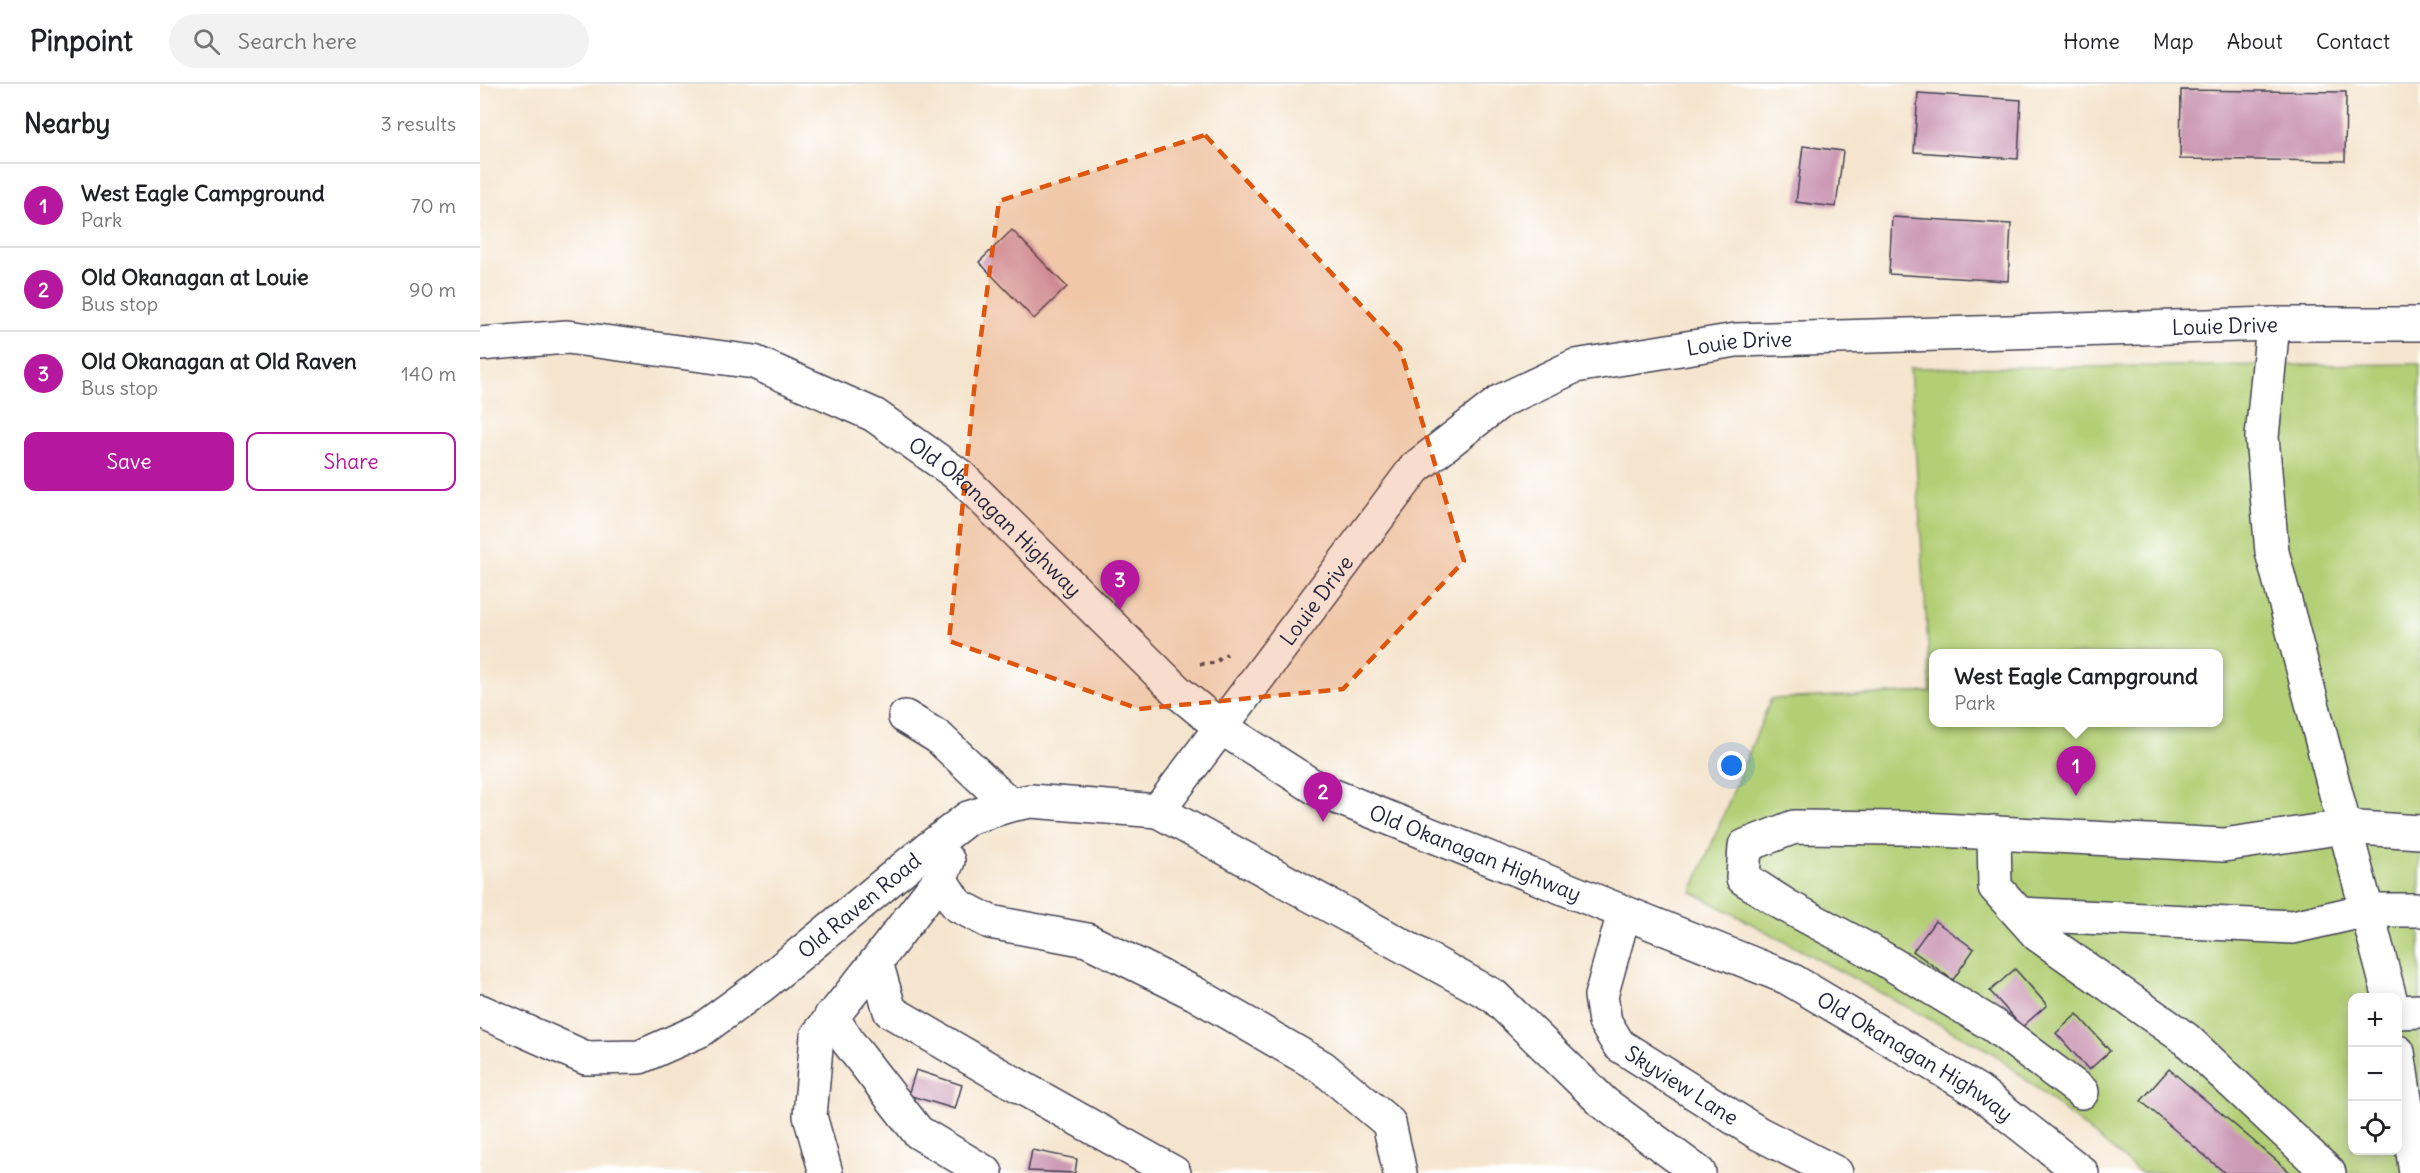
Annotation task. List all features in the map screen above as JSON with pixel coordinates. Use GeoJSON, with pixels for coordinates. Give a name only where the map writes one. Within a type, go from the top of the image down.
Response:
{"type":"FeatureCollection","features":[{"type":"Feature","properties":{"kind":"street","name":"Louie Drive"},"geometry":{"type":"LineString","coordinates":[[1222,728],[1415,468],[1501,401],[1575,366],[1736,340],[2273,324],[2420,324]]}},
{"type":"Feature","properties":{"kind":"street"},"geometry":{"type":"LineString","coordinates":[[2273,324],[2262,437],[2272,552],[2389,993]]}},
{"type":"Feature","properties":{"kind":"street","name":"Old Okanagan Highway"},"geometry":{"type":"LineString","coordinates":[[480,344],[567,338],[754,362],[874,415],[960,477],[1167,682],[1222,728],[1319,790],[1788,978],[1978,1091],[2082,1173]]}},
{"type":"Feature","properties":{"kind":"street"},"geometry":{"type":"LineString","coordinates":[[905,717],[938,737],[1010,805]]}},
{"type":"Feature","properties":{"kind":"street"},"geometry":{"type":"LineString","coordinates":[[1222,728],[1158,811],[1494,996],[1604,1103],[1699,1173]]}},
{"type":"Feature","properties":{"kind":"street","name":"Old Raven Road"},"geometry":{"type":"LineString","coordinates":[[480,1011],[586,1058],[640,1057],[700,1030],[762,986],[968,818],[1031,801],[1158,811]]}},
{"type":"Feature","properties":{"kind":"street"},"geometry":{"type":"LineString","coordinates":[[826,1173],[810,1116],[817,1036],[940,879],[968,818]]}},
{"type":"Feature","properties":{"kind":"street"},"geometry":{"type":"LineString","coordinates":[[2082,1092],[1993,1025],[1867,949],[1785,905],[1743,878],[1745,846],[1794,827],[1901,828],[2224,845],[2344,827],[2420,832]]}},
{"type":"Feature","properties":{"kind":"street"},"geometry":{"type":"LineString","coordinates":[[1994,832],[1995,887],[2038,935],[2186,1039],[2328,1173]]}},
{"type":"Feature","properties":{"kind":"street"},"geometry":{"type":"LineString","coordinates":[[940,879],[957,905],[990,922],[1088,940],[1194,993],[1322,1067],[1389,1123],[1400,1173]]}},
{"type":"Feature","properties":{"kind":"street"},"geometry":{"type":"LineString","coordinates":[[2020,914],[2293,927],[2367,910],[2420,910]]}},
{"type":"Feature","properties":{"kind":"street","name":"Skyview Lane"},"geometry":{"type":"LineString","coordinates":[[1624,913],[1601,996],[1605,1022],[1619,1045],[1758,1133],[1836,1173]]}},
{"type":"Feature","properties":{"kind":"street"},"geometry":{"type":"LineString","coordinates":[[876,962],[890,1011],[1174,1173]]}},
{"type":"Feature","properties":{"kind":"street"},"geometry":{"type":"LineString","coordinates":[[2402,1012],[2420,1011]]}},
{"type":"Feature","properties":{"kind":"street"},"geometry":{"type":"LineString","coordinates":[[831,1016],[918,1132],[986,1173]]}},
{"type":"Feature","properties":{"kind":"street"},"geometry":{"type":"LineString","coordinates":[[2402,1064],[2411,1087],[2417,1172]]}},
{"type":"Feature","properties":{"kind":"path"},"geometry":{"type":"LineString","coordinates":[[1200,664],[1214,663],[1227,654]]}},
{"type":"Feature","properties":{"kind":"highlighted area"},"geometry":{"type":"Polygon","coordinates":[[[1205,135],[1400,348],[1464,561],[1343,689],[1139,709],[949,641],[975,381],[999,201],[1205,135]]]}},
{"type":"Feature","properties":{"kind":"green space"},"geometry":{"type":"Polygon","coordinates":[[[2420,364],[2420,1173],[2141,1173],[1993,1053],[1692,892],[1771,699],[1929,692],[1929,727],[2223,727],[2223,649],[1929,649],[1929,661],[1910,368],[2420,364]]]}},
{"type":"Feature","properties":{"kind":"building"},"geometry":{"type":"Polygon","coordinates":[[[2181,90],[2346,92],[2345,161],[2180,159],[2181,90]]]}},
{"type":"Feature","properties":{"kind":"building"},"geometry":{"type":"Polygon","coordinates":[[[1918,93],[2021,100],[2018,159],[1914,152],[1918,93]]]}},
{"type":"Feature","properties":{"kind":"building"},"geometry":{"type":"Polygon","coordinates":[[[1803,146],[1843,151],[1836,207],[1796,202],[1803,146]]]}},
{"type":"Feature","properties":{"kind":"building"},"geometry":{"type":"Polygon","coordinates":[[[1892,217],[2011,224],[2008,281],[1889,274],[1892,217]]]}},
{"type":"Feature","properties":{"kind":"building"},"geometry":{"type":"Polygon","coordinates":[[[1012,230],[1067,287],[1034,319],[979,262],[1012,230]]]}},
{"type":"Feature","properties":{"kind":"building"},"geometry":{"type":"Polygon","coordinates":[[[1935,921],[1974,949],[1953,980],[1913,951],[1935,921]]]}},
{"type":"Feature","properties":{"kind":"building"},"geometry":{"type":"Polygon","coordinates":[[[2015,969],[2047,1005],[2022,1027],[1990,991],[2015,969]]]}},
{"type":"Feature","properties":{"kind":"building"},"geometry":{"type":"Polygon","coordinates":[[[2077,1014],[2110,1051],[2089,1070],[2056,1033],[2077,1014]]]}},
{"type":"Feature","properties":{"kind":"building"},"geometry":{"type":"Polygon","coordinates":[[[2169,1069],[2291,1173],[2225,1173],[2141,1101],[2169,1069]]]}},
{"type":"Feature","properties":{"kind":"building"},"geometry":{"type":"Polygon","coordinates":[[[916,1070],[962,1085],[955,1109],[908,1095],[916,1070]]]}},
{"type":"Feature","properties":{"kind":"building"},"geometry":{"type":"Polygon","coordinates":[[[1032,1150],[1077,1159],[1075,1173],[1028,1171],[1032,1150]]]}},
{"type":"Feature","properties":{"kind":"place","name":"Old Okanagan at Old Raven"},"geometry":{"type":"Point","coordinates":[1120,610]}},
{"type":"Feature","properties":{"kind":"place","name":"West Eagle Campground"},"geometry":{"type":"Point","coordinates":[2076,796]}},
{"type":"Feature","properties":{"kind":"place","name":"Old Okanagan at Louie"},"geometry":{"type":"Point","coordinates":[1323,822]}}]}
